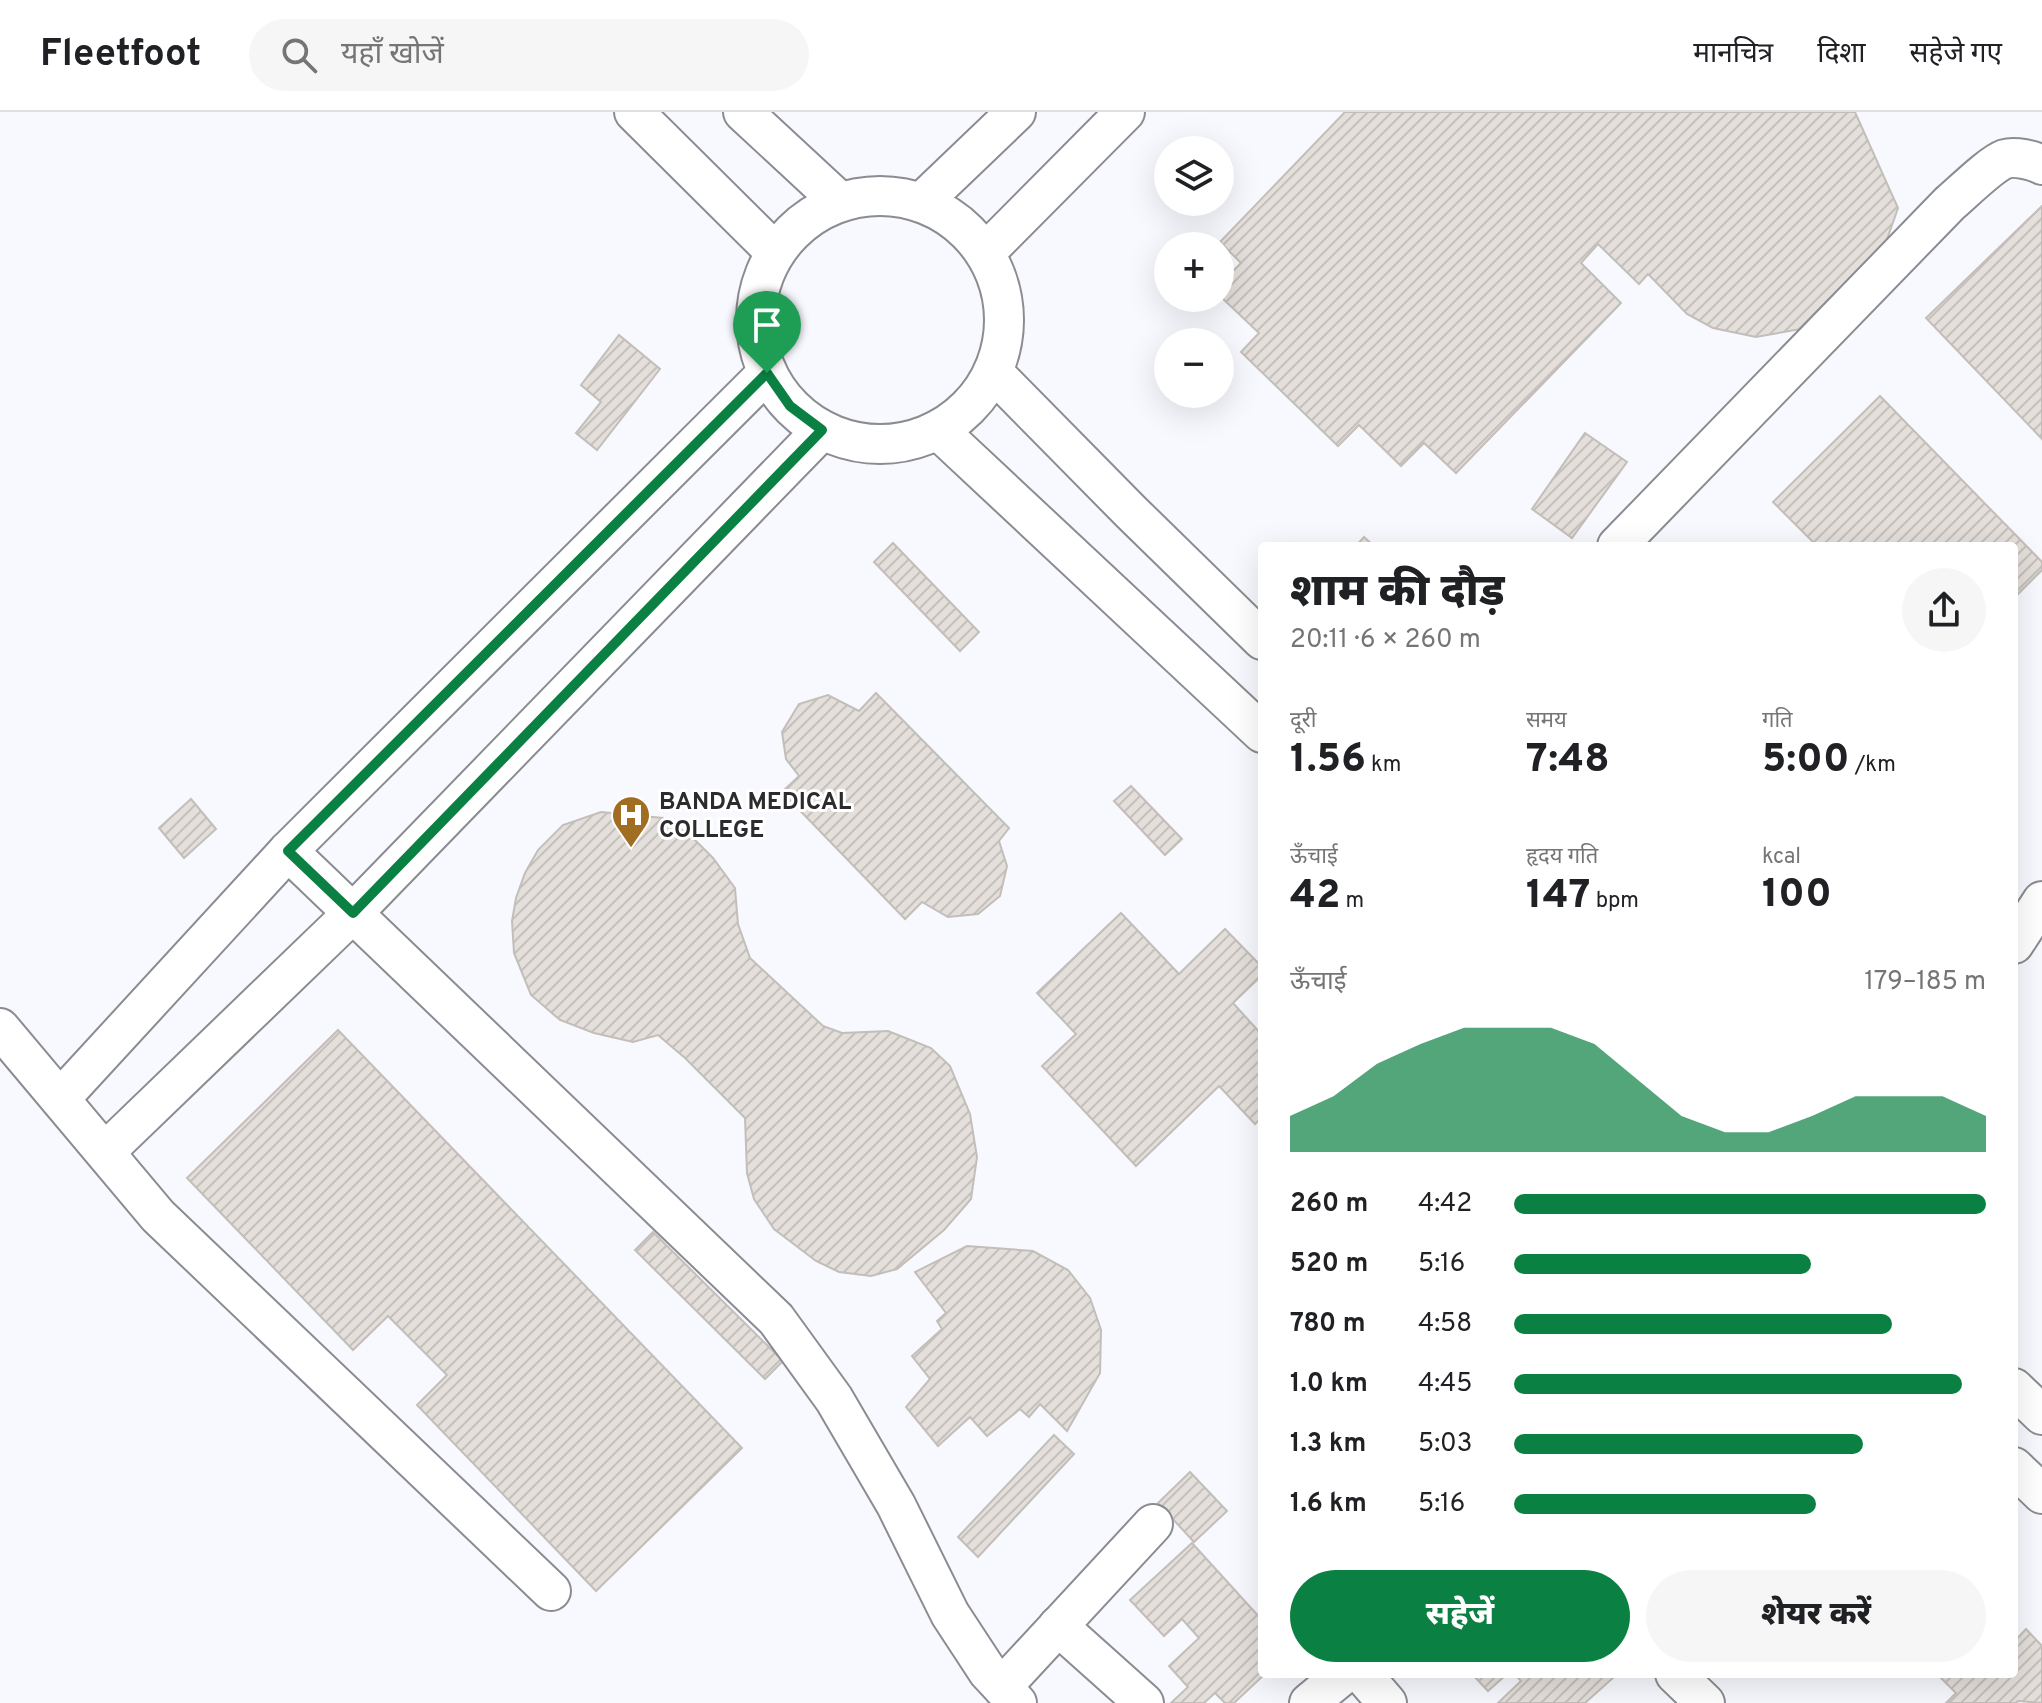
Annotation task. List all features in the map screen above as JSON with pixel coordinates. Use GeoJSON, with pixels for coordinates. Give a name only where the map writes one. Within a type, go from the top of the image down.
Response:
{"type":"FeatureCollection","features":[{"type":"Feature","properties":{"kind":"lane"},"geometry":{"type":"LineString","coordinates":[[634,112],[775,252]]}},
{"type":"Feature","properties":{"kind":"lane"},"geometry":{"type":"LineString","coordinates":[[743,112],[839,201]]}},
{"type":"Feature","properties":{"kind":"lane"},"geometry":{"type":"LineString","coordinates":[[922,202],[1016,112]]}},
{"type":"Feature","properties":{"kind":"lane"},"geometry":{"type":"LineString","coordinates":[[985,253],[1125,112]]}},
{"type":"Feature","properties":{"kind":"lane"},"geometry":{"type":"LineString","coordinates":[[1621,542],[1950,203],[2006,159],[2022,159],[2042,165]]}},
{"type":"Feature","properties":{"kind":"lane"},"geometry":{"type":"LineString","coordinates":[[881,195],[922,202],[958,222],[985,253],[1001,292],[1004,334],[993,372],[970,406],[938,430],[900,443],[860,443],[822,430],[790,406],[767,373],[756,333],[758,291],[775,252],[803,221],[839,201],[881,195]]}},
{"type":"Feature","properties":{"kind":"lane"},"geometry":{"type":"LineString","coordinates":[[993,372],[1258,636]]}},
{"type":"Feature","properties":{"kind":"lane"},"geometry":{"type":"LineString","coordinates":[[60,1099],[288,851],[767,373]]}},
{"type":"Feature","properties":{"kind":"lane"},"geometry":{"type":"LineString","coordinates":[[105,1152],[353,913],[822,430]]}},
{"type":"Feature","properties":{"kind":"lane"},"geometry":{"type":"LineString","coordinates":[[938,430],[1258,729]]}},
{"type":"Feature","properties":{"kind":"lane"},"geometry":{"type":"LineString","coordinates":[[288,851],[776,1319],[834,1399],[896,1505],[950,1614],[988,1672],[1010,1695],[1058,1626],[1153,1524]]}},
{"type":"Feature","properties":{"kind":"lane"},"geometry":{"type":"LineString","coordinates":[[2018,938],[2042,901]]}},
{"type":"Feature","properties":{"kind":"lane"},"geometry":{"type":"LineString","coordinates":[[0,1028],[158,1216],[551,1591]]}},
{"type":"Feature","properties":{"kind":"lane"},"geometry":{"type":"LineString","coordinates":[[2018,1392],[2042,1415]]}},
{"type":"Feature","properties":{"kind":"lane"},"geometry":{"type":"LineString","coordinates":[[2018,1471],[2042,1494]]}},
{"type":"Feature","properties":{"kind":"lane"},"geometry":{"type":"LineString","coordinates":[[1058,1626],[1144,1703]]}},
{"type":"Feature","properties":{"kind":"lane"},"geometry":{"type":"LineString","coordinates":[[1309,1703],[1339,1678]]}},
{"type":"Feature","properties":{"kind":"lane"},"geometry":{"type":"LineString","coordinates":[[1365,1678],[1387,1703]]}},
{"type":"Feature","properties":{"kind":"building"},"geometry":{"type":"Polygon","coordinates":[[[1345,112],[1855,112],[1898,208],[1873,279],[1812,327],[1756,337],[1713,328],[1687,314],[1648,274],[1639,284],[1598,244],[1581,263],[1621,303],[1456,473],[1424,443],[1401,466],[1359,425],[1338,446],[1241,352],[1259,333],[1234,309],[1234,270],[1241,263],[1234,256],[1234,232],[1230,232],[1345,112]]]}},
{"type":"Feature","properties":{"kind":"building"},"geometry":{"type":"Polygon","coordinates":[[[2042,206],[2042,439],[1926,318],[2042,206]]]}},
{"type":"Feature","properties":{"kind":"building"},"geometry":{"type":"Polygon","coordinates":[[[619,335],[660,369],[597,450],[576,433],[601,402],[581,385],[619,335]]]}},
{"type":"Feature","properties":{"kind":"building"},"geometry":{"type":"Polygon","coordinates":[[[1880,396],[2042,562],[2042,570],[2018,594],[2018,542],[1813,542],[1773,502],[1880,396]]]}},
{"type":"Feature","properties":{"kind":"building"},"geometry":{"type":"Polygon","coordinates":[[[1585,433],[1627,462],[1572,538],[1532,509],[1585,433]]]}},
{"type":"Feature","properties":{"kind":"building"},"geometry":{"type":"Polygon","coordinates":[[[893,543],[979,632],[960,651],[874,562],[893,543]]]}},
{"type":"Feature","properties":{"kind":"building"},"geometry":{"type":"Polygon","coordinates":[[[876,693],[1009,828],[999,841],[1007,866],[1000,896],[978,914],[948,917],[922,902],[905,919],[782,792],[799,776],[786,759],[782,732],[799,704],[828,695],[859,711],[876,693]]]}},
{"type":"Feature","properties":{"kind":"building"},"geometry":{"type":"Polygon","coordinates":[[[1131,786],[1182,839],[1165,855],[1114,801],[1131,786]]]}},
{"type":"Feature","properties":{"kind":"building"},"geometry":{"type":"Polygon","coordinates":[[[191,799],[216,829],[184,858],[159,828],[191,799]]]}},
{"type":"Feature","properties":{"kind":"building"},"geometry":{"type":"Polygon","coordinates":[[[601,812],[663,818],[690,835],[713,858],[735,888],[738,924],[750,958],[823,1026],[842,1033],[888,1031],[931,1048],[950,1066],[970,1114],[977,1157],[971,1199],[944,1230],[897,1269],[871,1276],[839,1272],[816,1261],[774,1229],[754,1199],[747,1173],[745,1118],[658,1035],[633,1042],[594,1033],[560,1020],[531,995],[514,953],[512,921],[525,873],[538,850],[563,825],[601,812]]]}},
{"type":"Feature","properties":{"kind":"building"},"geometry":{"type":"Polygon","coordinates":[[[1121,913],[1179,974],[1225,929],[1258,963],[1258,979],[1233,1003],[1258,1031],[1258,1121],[1255,1124],[1219,1086],[1136,1166],[1042,1066],[1076,1034],[1037,993],[1121,913]]]}},
{"type":"Feature","properties":{"kind":"building"},"geometry":{"type":"Polygon","coordinates":[[[338,1030],[742,1448],[596,1591],[417,1405],[447,1375],[388,1316],[353,1350],[187,1178],[338,1030]]]}},
{"type":"Feature","properties":{"kind":"building"},"geometry":{"type":"Polygon","coordinates":[[[653,1232],[783,1361],[765,1379],[635,1250],[653,1232]]]}},
{"type":"Feature","properties":{"kind":"building"},"geometry":{"type":"Polygon","coordinates":[[[967,1246],[1033,1251],[1068,1270],[1090,1298],[1101,1330],[1100,1373],[1067,1431],[1040,1404],[1029,1417],[1020,1409],[987,1436],[970,1417],[938,1446],[906,1407],[930,1379],[912,1356],[942,1329],[937,1321],[946,1313],[915,1272],[967,1246]]]}},
{"type":"Feature","properties":{"kind":"building"},"geometry":{"type":"Polygon","coordinates":[[[1054,1435],[1074,1454],[978,1557],[958,1537],[1054,1435]]]}},
{"type":"Feature","properties":{"kind":"building"},"geometry":{"type":"Polygon","coordinates":[[[1190,1472],[1227,1511],[1194,1542],[1158,1503],[1190,1472]]]}},
{"type":"Feature","properties":{"kind":"building"},"geometry":{"type":"Polygon","coordinates":[[[1192,1543],[1258,1616],[1258,1678],[1261,1678],[1234,1703],[1225,1703],[1215,1693],[1204,1703],[1171,1703],[1188,1687],[1169,1666],[1199,1638],[1182,1619],[1164,1636],[1130,1600],[1192,1543]]]}},
{"type":"Feature","properties":{"kind":"building"},"geometry":{"type":"Polygon","coordinates":[[[2026,1629],[2042,1646],[2042,1703],[1946,1703],[1956,1693],[1941,1678],[2018,1678],[2018,1638],[2026,1629]]]}},
{"type":"Feature","properties":{"kind":"building"},"geometry":{"type":"Polygon","coordinates":[[[1476,1678],[1503,1678],[1488,1691],[1476,1678]]]}},
{"type":"Feature","properties":{"kind":"building"},"geometry":{"type":"Polygon","coordinates":[[[1518,1678],[1613,1678],[1585,1703],[1498,1703],[1521,1681],[1518,1678]]]}},
{"type":"Feature","properties":{"kind":"place","name":"BANDA MEDICAL COLLEGE"},"geometry":{"type":"Point","coordinates":[631,849]}},
{"type":"Feature","properties":{"kind":"route"},"geometry":{"type":"LineString","coordinates":[[767,373],[790,406],[822,430],[353,913],[288,851],[767,373]]}}]}
